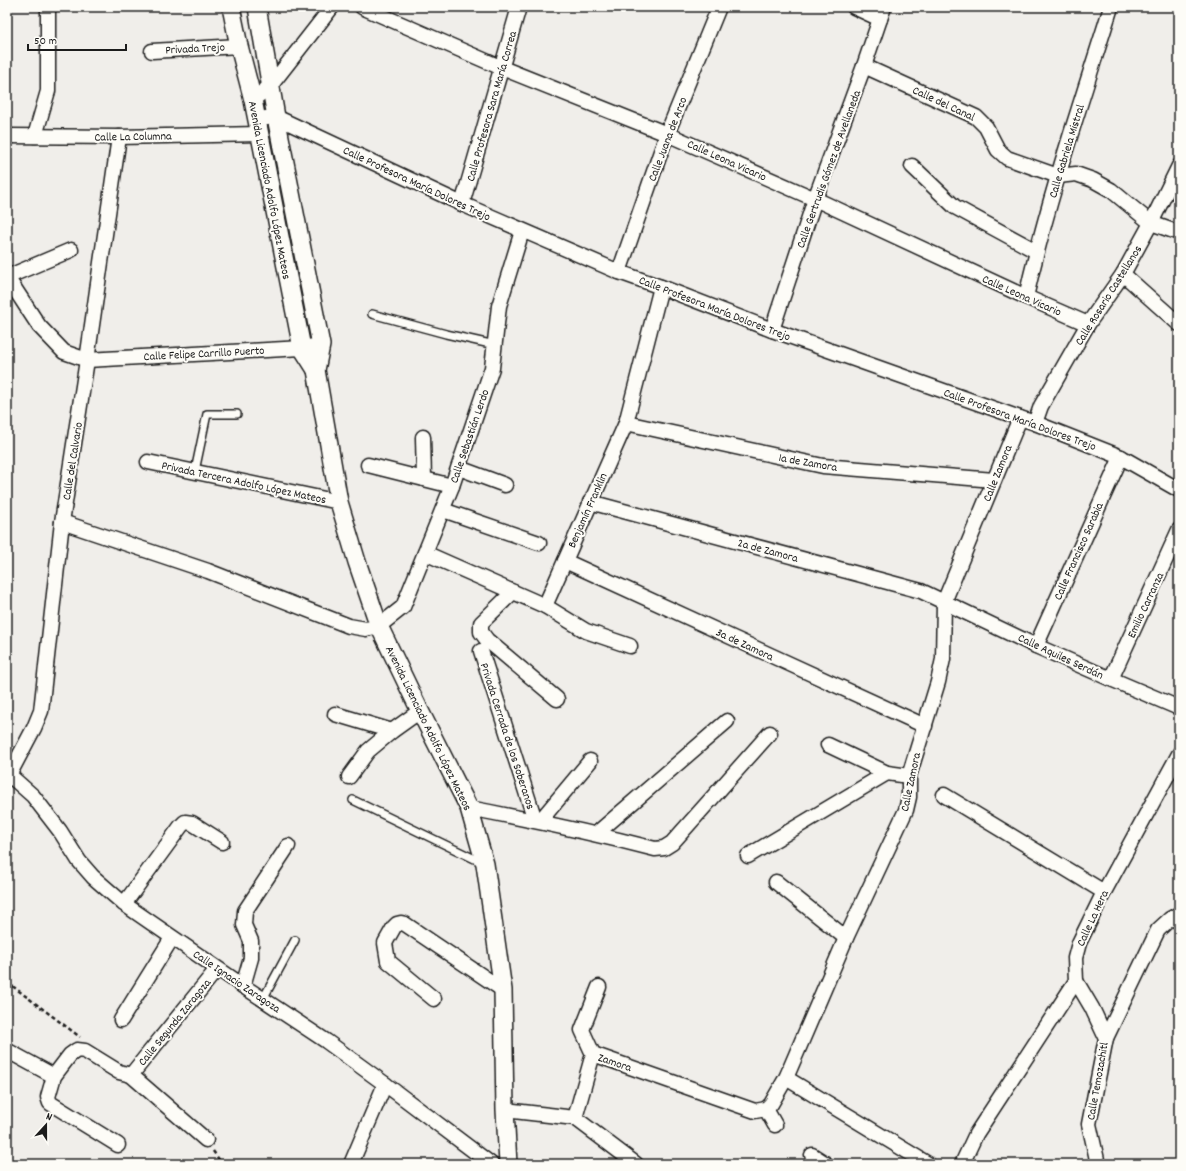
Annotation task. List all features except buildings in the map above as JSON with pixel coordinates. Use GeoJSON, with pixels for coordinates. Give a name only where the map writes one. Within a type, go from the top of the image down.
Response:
{"type":"FeatureCollection","features":[{"type":"Feature","properties":{"kind":"street"},"geometry":{"type":"LineString","coordinates":[[35,136],[48,91],[48,7]]}},
{"type":"Feature","properties":{"kind":"street","name":"Avenida Licenciado Adolfo López Mateos"},"geometry":{"type":"LineString","coordinates":[[230,7],[253,100],[302,348],[316,370]]}},
{"type":"Feature","properties":{"kind":"street","name":"Avenida Licenciado Adolfo López Mateos"},"geometry":{"type":"LineString","coordinates":[[257,7],[276,117],[321,345],[316,370],[340,502],[357,562],[379,626],[469,808],[485,864],[503,990],[505,1110],[508,1164]]}},
{"type":"Feature","properties":{"kind":"street"},"geometry":{"type":"LineString","coordinates":[[253,100],[271,85],[332,7]]}},
{"type":"Feature","properties":{"kind":"street","name":"Calle Leona Vicario"},"geometry":{"type":"LineString","coordinates":[[362,7],[502,68],[668,134],[815,199],[1026,297],[1088,324]]}},
{"type":"Feature","properties":{"kind":"street","name":"Calle Profesora Sara María Correa"},"geometry":{"type":"LineString","coordinates":[[462,204],[519,7]]}},
{"type":"Feature","properties":{"kind":"street","name":"Calle Juana de Arco"},"geometry":{"type":"LineString","coordinates":[[619,272],[668,134],[720,7]]}},
{"type":"Feature","properties":{"kind":"street"},"geometry":{"type":"LineString","coordinates":[[854,7],[882,13]]}},
{"type":"Feature","properties":{"kind":"street","name":"Calle Gabriela Mistral"},"geometry":{"type":"LineString","coordinates":[[1026,297],[1036,251],[1111,7]]}},
{"type":"Feature","properties":{"kind":"street","name":"Calle Gertrudis Gómez de Avellaneda"},"geometry":{"type":"LineString","coordinates":[[772,330],[815,199],[882,13]]}},
{"type":"Feature","properties":{"kind":"street","name":"Privada Trejo"},"geometry":{"type":"LineString","coordinates":[[152,51],[239,46]]}},
{"type":"Feature","properties":{"kind":"street","name":"Calle del Canal"},"geometry":{"type":"LineString","coordinates":[[864,66],[976,117],[986,127],[998,150],[1008,158],[1058,176],[1076,174],[1092,180],[1111,190],[1151,223],[1179,233]]}},
{"type":"Feature","properties":{"kind":"street"},"geometry":{"type":"LineString","coordinates":[[258,127],[276,117]]}},
{"type":"Feature","properties":{"kind":"street","name":"Calle Profesora María Dolores Trejo"},"geometry":{"type":"LineString","coordinates":[[276,117],[462,204],[619,272],[772,330],[1035,423],[1121,457],[1179,490]]}},
{"type":"Feature","properties":{"kind":"street","name":"Calle La Columna"},"geometry":{"type":"LineString","coordinates":[[7,136],[119,137],[258,127]]}},
{"type":"Feature","properties":{"kind":"street","name":"Calle del Calvario"},"geometry":{"type":"LineString","coordinates":[[8,776],[34,728],[41,711],[62,522],[119,137]]}},
{"type":"Feature","properties":{"kind":"street"},"geometry":{"type":"LineString","coordinates":[[912,166],[955,207],[1036,251]]}},
{"type":"Feature","properties":{"kind":"street","name":"Calle Rosario Castellanos"},"geometry":{"type":"LineString","coordinates":[[1035,423],[1041,406],[1088,324],[1123,274],[1151,223],[1179,166]]}},
{"type":"Feature","properties":{"kind":"street","name":"Calle Sebastián Lerdo"},"geometry":{"type":"LineString","coordinates":[[379,626],[403,607],[459,468],[492,368],[499,306],[522,231]]}},
{"type":"Feature","properties":{"kind":"street"},"geometry":{"type":"LineString","coordinates":[[71,250],[7,277],[39,326],[64,352],[87,360]]}},
{"type":"Feature","properties":{"kind":"street"},"geometry":{"type":"LineString","coordinates":[[1123,274],[1179,324]]}},
{"type":"Feature","properties":{"kind":"street","name":"Benjamín Franklin"},"geometry":{"type":"LineString","coordinates":[[545,606],[626,423],[661,287]]}},
{"type":"Feature","properties":{"kind":"street","name":"Calle Felipe Carrillo Puerto"},"geometry":{"type":"LineString","coordinates":[[87,360],[302,348],[321,345]]}},
{"type":"Feature","properties":{"kind":"street","name":"Calle Zamora"},"geometry":{"type":"LineString","coordinates":[[766,1109],[771,1104],[786,1078],[846,938],[906,810],[909,797],[909,776],[938,682],[943,659],[944,602],[1020,418]]}},
{"type":"Feature","properties":{"kind":"street","name":"1a de Zamora"},"geometry":{"type":"LineString","coordinates":[[626,423],[823,466],[994,480]]}},
{"type":"Feature","properties":{"kind":"street"},"geometry":{"type":"LineString","coordinates":[[424,437],[424,479]]}},
{"type":"Feature","properties":{"kind":"street","name":"Calle Francisco Sarabia"},"geometry":{"type":"LineString","coordinates":[[1036,646],[1121,457]]}},
{"type":"Feature","properties":{"kind":"street","name":"Privada Tercera Adolfo López Mateos"},"geometry":{"type":"LineString","coordinates":[[148,462],[340,502]]}},
{"type":"Feature","properties":{"kind":"street"},"geometry":{"type":"LineString","coordinates":[[368,465],[452,486]]}},
{"type":"Feature","properties":{"kind":"street"},"geometry":{"type":"LineString","coordinates":[[459,468],[505,485]]}},
{"type":"Feature","properties":{"kind":"street","name":"2a de Zamora"},"geometry":{"type":"LineString","coordinates":[[590,502],[921,591],[944,602]]}},
{"type":"Feature","properties":{"kind":"street"},"geometry":{"type":"LineString","coordinates":[[443,510],[539,543]]}},
{"type":"Feature","properties":{"kind":"street"},"geometry":{"type":"LineString","coordinates":[[62,522],[208,571],[349,626],[366,629],[379,626]]}},
{"type":"Feature","properties":{"kind":"street","name":"Emilio Carranza"},"geometry":{"type":"LineString","coordinates":[[1111,679],[1179,530]]}},
{"type":"Feature","properties":{"kind":"street"},"geometry":{"type":"LineString","coordinates":[[425,553],[545,606],[586,631],[630,646]]}},
{"type":"Feature","properties":{"kind":"street","name":"3a de Zamora"},"geometry":{"type":"LineString","coordinates":[[565,561],[925,726]]}},
{"type":"Feature","properties":{"kind":"street"},"geometry":{"type":"LineString","coordinates":[[513,592],[481,623],[481,632],[487,640],[556,699]]}},
{"type":"Feature","properties":{"kind":"street","name":"Calle Aquiles Serdán"},"geometry":{"type":"LineString","coordinates":[[944,602],[1036,646],[1179,708]]}},
{"type":"Feature","properties":{"kind":"street","name":"Privada Cerrada de los Soberanos"},"geometry":{"type":"LineString","coordinates":[[481,651],[538,821]]}},
{"type":"Feature","properties":{"kind":"street"},"geometry":{"type":"LineString","coordinates":[[349,777],[368,751],[392,731],[420,711]]}},
{"type":"Feature","properties":{"kind":"street"},"geometry":{"type":"LineString","coordinates":[[335,714],[392,731]]}},
{"type":"Feature","properties":{"kind":"street"},"geometry":{"type":"LineString","coordinates":[[596,834],[727,721]]}},
{"type":"Feature","properties":{"kind":"street","name":"Privada Cerrada de los Soberanos"},"geometry":{"type":"LineString","coordinates":[[469,808],[538,821],[655,848],[664,848],[672,843],[770,733]]}},
{"type":"Feature","properties":{"kind":"street"},"geometry":{"type":"LineString","coordinates":[[828,745],[887,773],[909,776]]}},
{"type":"Feature","properties":{"kind":"street","name":"Calle La Hera"},"geometry":{"type":"LineString","coordinates":[[1076,980],[1075,958],[1080,943],[1104,892],[1179,754]]}},
{"type":"Feature","properties":{"kind":"street"},"geometry":{"type":"LineString","coordinates":[[538,821],[590,761]]}},
{"type":"Feature","properties":{"kind":"street"},"geometry":{"type":"LineString","coordinates":[[748,856],[887,773]]}},
{"type":"Feature","properties":{"kind":"street","name":"Calle Ignacio Zaragoza"},"geometry":{"type":"LineString","coordinates":[[8,776],[34,796],[60,831],[79,861],[93,877],[124,904],[217,969],[326,1041],[491,1164]]}},
{"type":"Feature","properties":{"kind":"street"},"geometry":{"type":"LineString","coordinates":[[944,795],[1104,892]]}},
{"type":"Feature","properties":{"kind":"street"},"geometry":{"type":"LineString","coordinates":[[124,904],[185,822],[192,823],[222,842]]}},
{"type":"Feature","properties":{"kind":"street"},"geometry":{"type":"LineString","coordinates":[[243,986],[251,958],[250,941],[244,926],[244,911],[288,846]]}},
{"type":"Feature","properties":{"kind":"street"},"geometry":{"type":"LineString","coordinates":[[776,882],[846,938]]}},
{"type":"Feature","properties":{"kind":"street"},"geometry":{"type":"LineString","coordinates":[[1106,1038],[1158,930],[1170,919],[1179,914]]}},
{"type":"Feature","properties":{"kind":"street"},"geometry":{"type":"LineString","coordinates":[[434,999],[388,961],[385,942],[397,924],[405,924],[503,990]]}},
{"type":"Feature","properties":{"kind":"street"},"geometry":{"type":"LineString","coordinates":[[121,1020],[172,938]]}},
{"type":"Feature","properties":{"kind":"street","name":"Calle Segunda Zaragoza"},"geometry":{"type":"LineString","coordinates":[[131,1075],[217,969]]}},
{"type":"Feature","properties":{"kind":"street"},"geometry":{"type":"LineString","coordinates":[[962,1164],[976,1134],[1076,980]]}},
{"type":"Feature","properties":{"kind":"street","name":"Calle Temozachitl"},"geometry":{"type":"LineString","coordinates":[[1076,980],[1092,1008],[1106,1038],[1088,1124],[1098,1164]]}},
{"type":"Feature","properties":{"kind":"street"},"geometry":{"type":"LineString","coordinates":[[593,1054],[582,1030],[600,987]]}},
{"type":"Feature","properties":{"kind":"street"},"geometry":{"type":"LineString","coordinates":[[118,1145],[50,1103],[48,1097],[54,1076],[79,1044],[85,1051],[119,1072],[131,1075],[206,1140]]}},
{"type":"Feature","properties":{"kind":"street"},"geometry":{"type":"LineString","coordinates":[[8,1051],[54,1076]]}},
{"type":"Feature","properties":{"kind":"street","name":"Zamora"},"geometry":{"type":"LineString","coordinates":[[575,1118],[593,1054],[755,1111],[766,1109]]}},
{"type":"Feature","properties":{"kind":"street"},"geometry":{"type":"LineString","coordinates":[[786,1078],[928,1164]]}},
{"type":"Feature","properties":{"kind":"street"},"geometry":{"type":"LineString","coordinates":[[351,1164],[385,1084]]}},
{"type":"Feature","properties":{"kind":"street"},"geometry":{"type":"LineString","coordinates":[[766,1109],[775,1125]]}},
{"type":"Feature","properties":{"kind":"street"},"geometry":{"type":"LineString","coordinates":[[505,1110],[575,1118],[636,1164]]}},
{"type":"Feature","properties":{"kind":"street"},"geometry":{"type":"LineString","coordinates":[[812,1155],[826,1164]]}},
{"type":"Feature","properties":{"kind":"lane"},"geometry":{"type":"LineString","coordinates":[[372,314],[446,334],[495,345]]}},
{"type":"Feature","properties":{"kind":"lane"},"geometry":{"type":"LineString","coordinates":[[195,471],[207,414],[237,414]]}},
{"type":"Feature","properties":{"kind":"lane"},"geometry":{"type":"LineString","coordinates":[[353,800],[485,864]]}},
{"type":"Feature","properties":{"kind":"lane"},"geometry":{"type":"LineString","coordinates":[[263,999],[295,940]]}},
{"type":"Feature","properties":{"kind":"path"},"geometry":{"type":"LineString","coordinates":[[7,982],[79,1044]]}}]}
